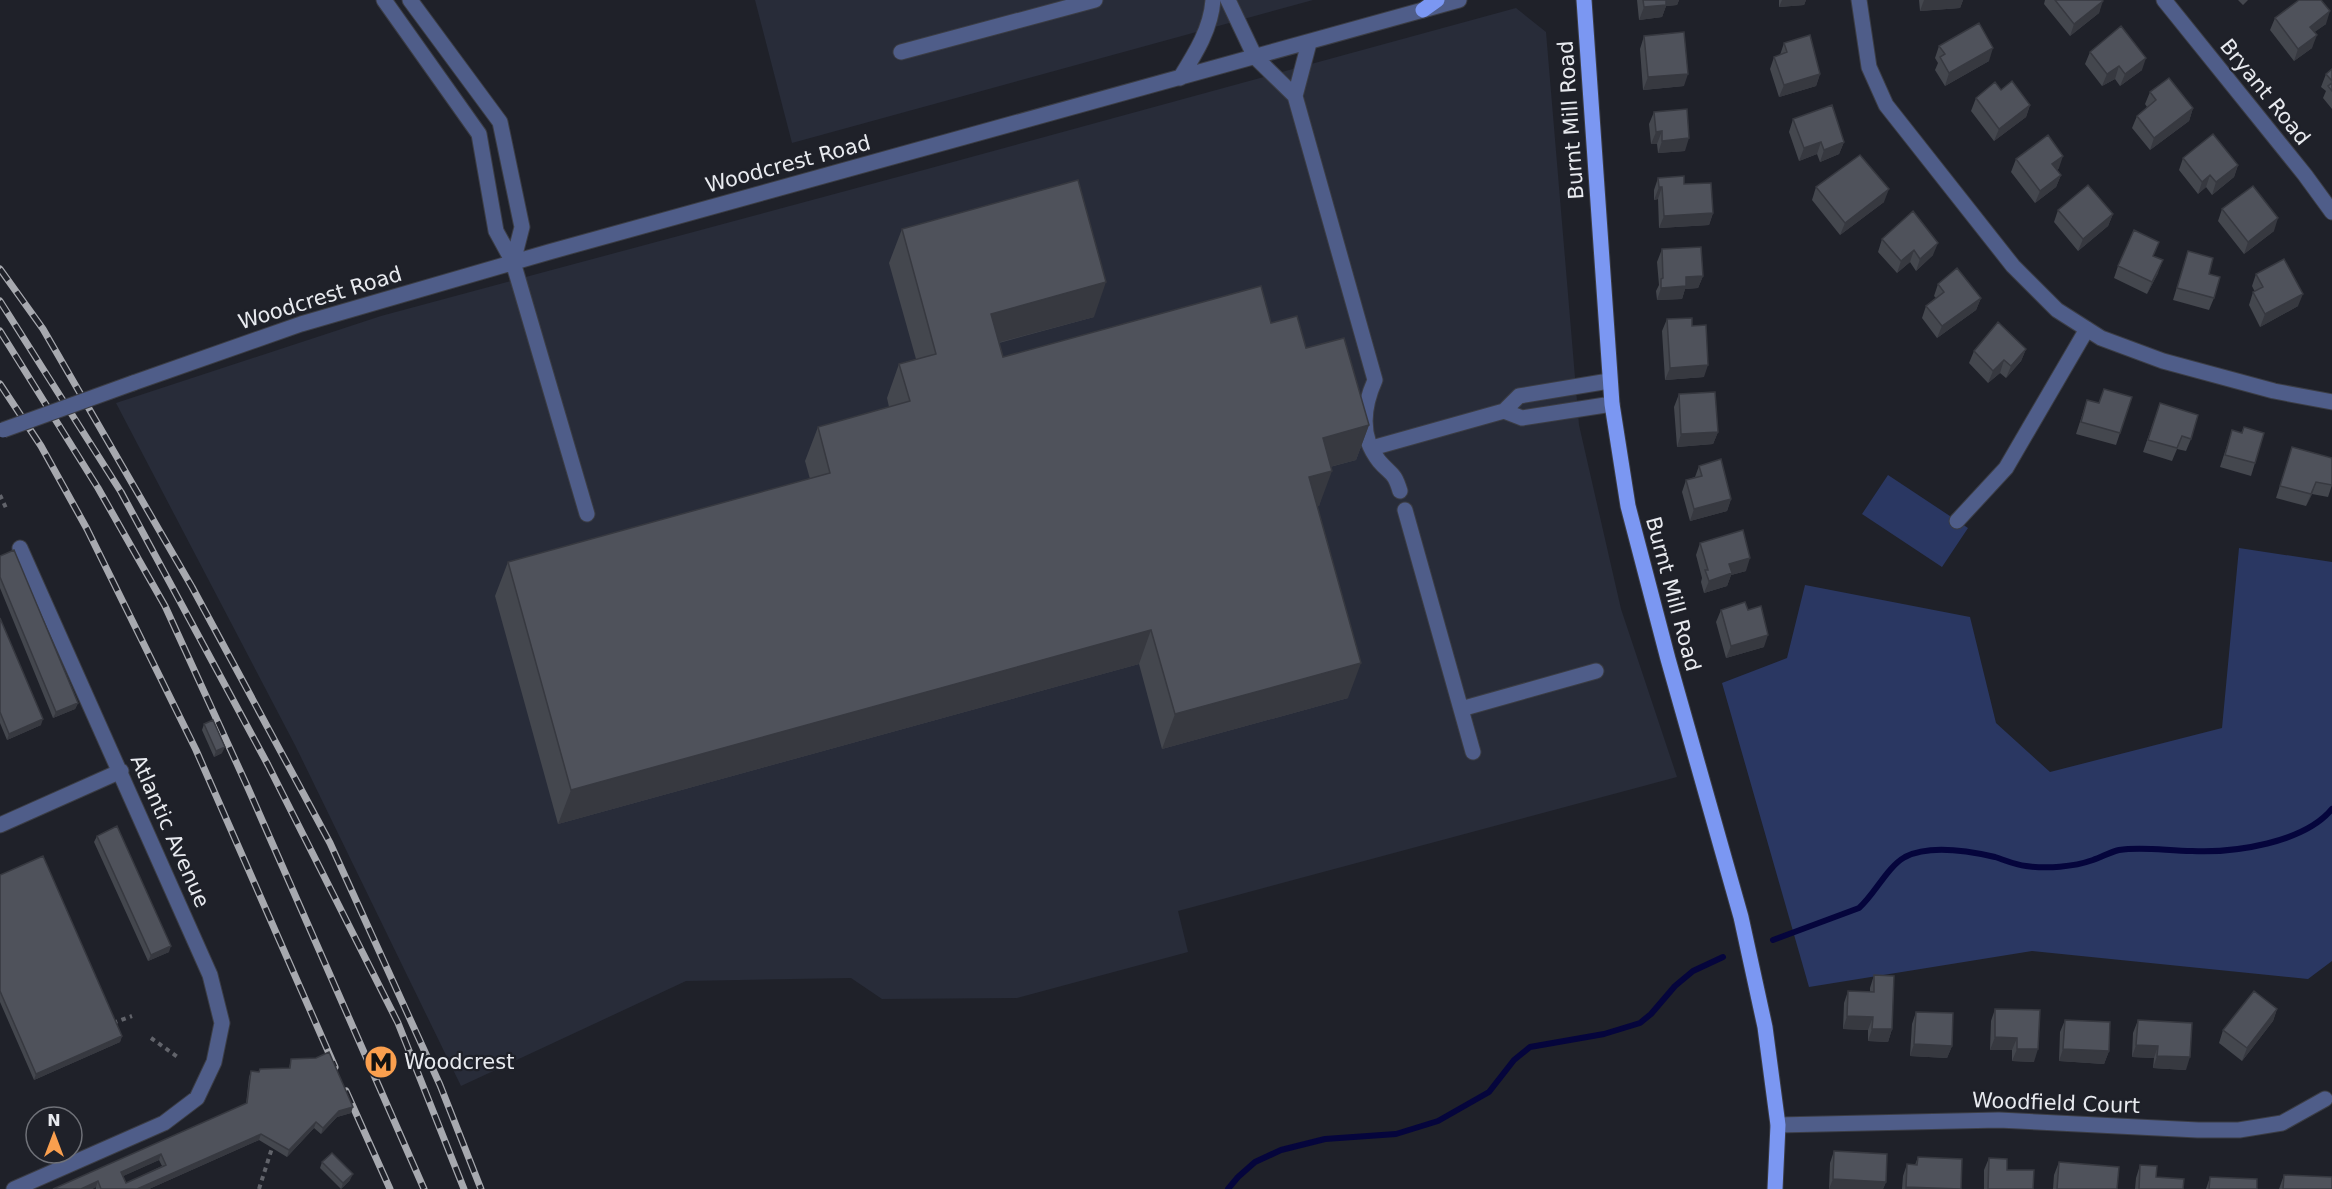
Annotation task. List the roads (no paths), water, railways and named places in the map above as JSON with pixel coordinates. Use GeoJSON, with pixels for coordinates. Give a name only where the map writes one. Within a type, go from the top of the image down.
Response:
{"type":"FeatureCollection","features":[{"type":"Feature","properties":{"kind":"main road"},"geometry":{"type":"LineString","coordinates":[[1423,10],[1437,0]]}},
{"type":"Feature","properties":{"kind":"main road","name":"Burnt Mill Road"},"geometry":{"type":"LineString","coordinates":[[1584,0],[1609,381],[1628,506],[1741,917],[1765,1027],[1778,1125],[1775,1189]]}},
{"type":"Feature","properties":{"kind":"street"},"geometry":{"type":"LineString","coordinates":[[384,0],[479,134],[496,231],[513,262],[587,514]]}},
{"type":"Feature","properties":{"kind":"street"},"geometry":{"type":"LineString","coordinates":[[410,0],[500,122],[522,227],[513,262]]}},
{"type":"Feature","properties":{"kind":"street"},"geometry":{"type":"LineString","coordinates":[[902,52],[1095,0]]}},
{"type":"Feature","properties":{"kind":"street"},"geometry":{"type":"LineString","coordinates":[[1180,78],[1200,46],[1213,0]]}},
{"type":"Feature","properties":{"kind":"street"},"geometry":{"type":"LineString","coordinates":[[1228,0],[1256,57],[1295,96],[1375,380],[1366,400],[1364,421],[1368,442],[1379,461],[1395,475],[1400,491]]}},
{"type":"Feature","properties":{"kind":"street","name":"Woodcrest Road"},"geometry":{"type":"LineString","coordinates":[[1,430],[301,324],[513,262],[1459,0]]}},
{"type":"Feature","properties":{"kind":"street"},"geometry":{"type":"LineString","coordinates":[[1859,0],[1869,67],[1886,105],[2013,266],[2057,310],[2101,338],[2163,362],[2274,391],[2332,402]]}},
{"type":"Feature","properties":{"kind":"street","name":"Bryant Road"},"geometry":{"type":"LineString","coordinates":[[2164,0],[2305,175],[2332,212]]}},
{"type":"Feature","properties":{"kind":"street"},"geometry":{"type":"LineString","coordinates":[[1295,96],[1309,43]]}},
{"type":"Feature","properties":{"kind":"street"},"geometry":{"type":"LineString","coordinates":[[1957,521],[2006,468],[2087,329]]}},
{"type":"Feature","properties":{"kind":"street"},"geometry":{"type":"LineString","coordinates":[[1372,448],[1504,411],[1519,396],[1609,381]]}},
{"type":"Feature","properties":{"kind":"street"},"geometry":{"type":"LineString","coordinates":[[1504,411],[1522,418],[1612,404]]}},
{"type":"Feature","properties":{"kind":"street"},"geometry":{"type":"LineString","coordinates":[[1405,510],[1473,752]]}},
{"type":"Feature","properties":{"kind":"street","name":"Atlantic Avenue"},"geometry":{"type":"LineString","coordinates":[[14,1189],[164,1123],[197,1098],[214,1062],[222,1023],[210,975],[20,548]]}},
{"type":"Feature","properties":{"kind":"street"},"geometry":{"type":"LineString","coordinates":[[1461,709],[1596,671]]}},
{"type":"Feature","properties":{"kind":"street"},"geometry":{"type":"LineString","coordinates":[[0,825],[121,771]]}},
{"type":"Feature","properties":{"kind":"street","name":"Woodfield Court"},"geometry":{"type":"LineString","coordinates":[[1778,1125],[1999,1120],[2239,1130],[2282,1123],[2325,1099]]}},
{"type":"Feature","properties":{"kind":"waterway"},"geometry":{"type":"LineString","coordinates":[[1773,940],[1859,908],[1892,867],[1915,853],[1938,850],[1962,851],[1995,857],[2014,864],[2051,867],[2069,866],[2128,849],[2209,851],[2247,848],[2267,844],[2304,830],[2320,821],[2332,809]]}},
{"type":"Feature","properties":{"kind":"waterway"},"geometry":{"type":"LineString","coordinates":[[1228,1189],[1255,1162],[1281,1150],[1325,1139],[1396,1134],[1438,1121],[1489,1092],[1514,1060],[1530,1047],[1604,1034],[1640,1023],[1651,1014],[1675,986],[1693,971],[1723,957]]}},
{"type":"Feature","properties":{"kind":"railway"},"geometry":{"type":"LineString","coordinates":[[0,269],[43,329],[192,587],[330,843],[440,1085],[481,1189]]}},
{"type":"Feature","properties":{"kind":"railway"},"geometry":{"type":"LineString","coordinates":[[0,301],[121,492],[268,765],[398,1023],[464,1189]]}},
{"type":"Feature","properties":{"kind":"railway"},"geometry":{"type":"LineString","coordinates":[[0,331],[98,488],[165,606],[248,788],[424,1189]]}},
{"type":"Feature","properties":{"kind":"railway"},"geometry":{"type":"LineString","coordinates":[[0,384],[41,446],[87,529],[196,750],[335,1067]]}},
{"type":"Feature","properties":{"kind":"railway"},"geometry":{"type":"LineString","coordinates":[[346,1091],[390,1189]]}},
{"type":"Feature","properties":{"kind":"place","name":"Woodcrest"},"geometry":{"type":"Point","coordinates":[381,1062]}}]}
